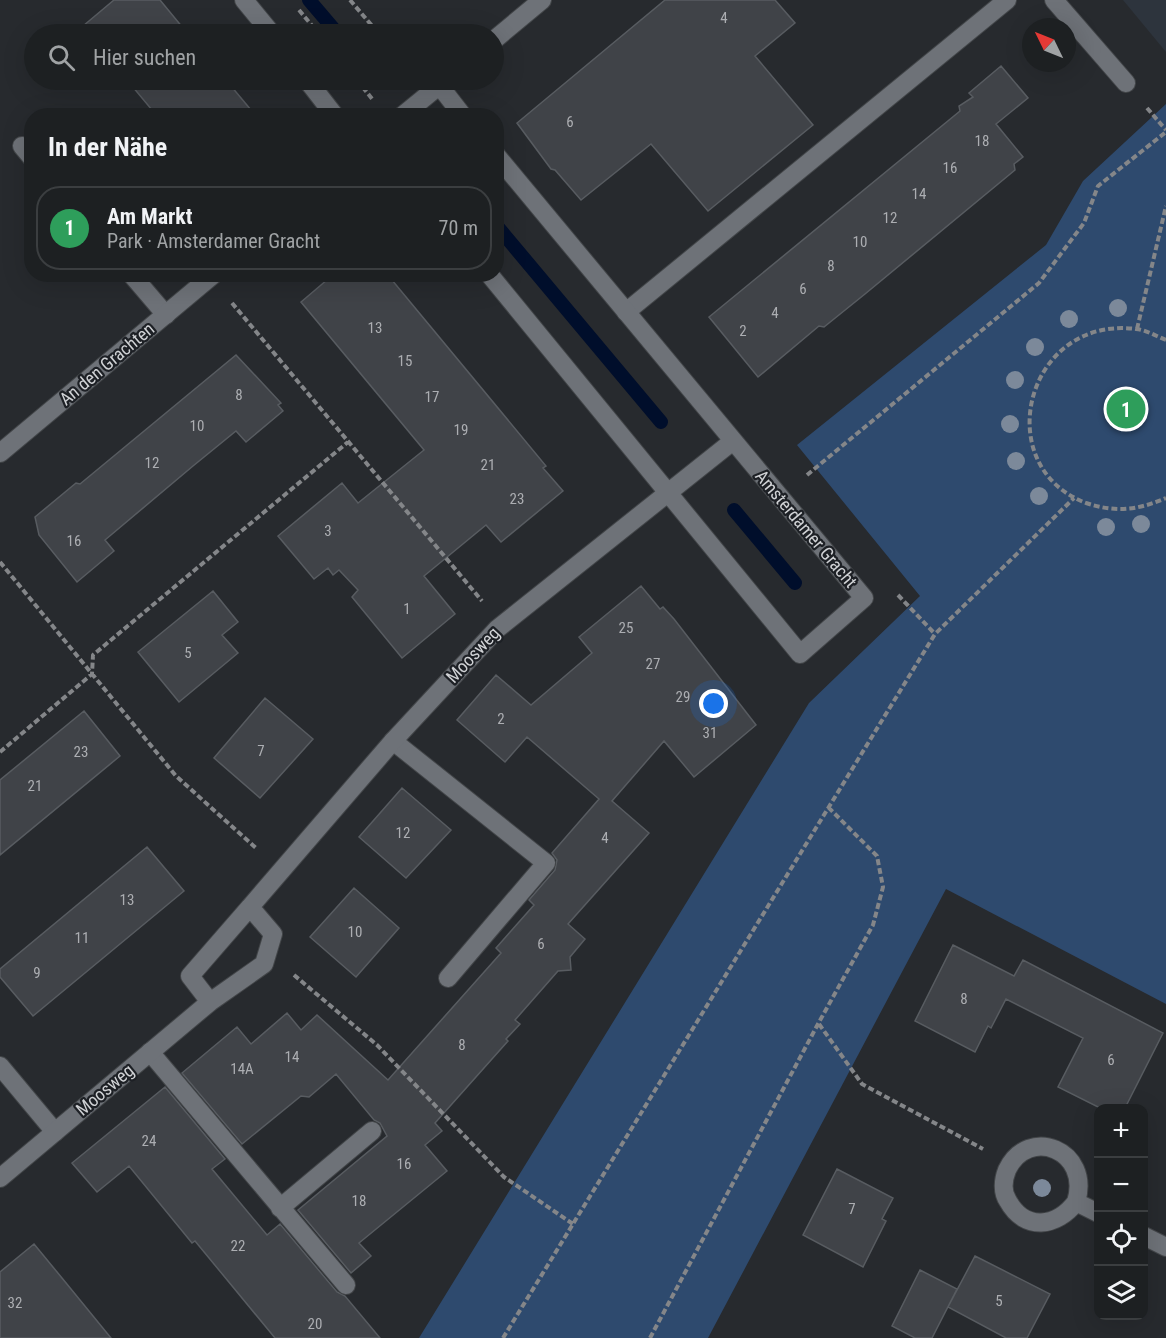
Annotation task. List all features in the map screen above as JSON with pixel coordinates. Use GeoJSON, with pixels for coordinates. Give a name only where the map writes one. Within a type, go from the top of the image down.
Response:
{"type":"FeatureCollection","features":[{"type":"Feature","properties":{"kind":"street"},"geometry":{"type":"LineString","coordinates":[[244,0],[264,24]]}},
{"type":"Feature","properties":{"kind":"street"},"geometry":{"type":"LineString","coordinates":[[504,32],[542,0]]}},
{"type":"Feature","properties":{"kind":"street"},"geometry":{"type":"LineString","coordinates":[[626,312],[1007,0]]}},
{"type":"Feature","properties":{"kind":"street"},"geometry":{"type":"LineString","coordinates":[[1054,0],[1126,83]]}},
{"type":"Feature","properties":{"kind":"street"},"geometry":{"type":"LineString","coordinates":[[315,90],[330,108]]}},
{"type":"Feature","properties":{"kind":"street"},"geometry":{"type":"LineString","coordinates":[[411,108],[433,90]]}},
{"type":"Feature","properties":{"kind":"street"},"geometry":{"type":"LineString","coordinates":[[447,90],[459,108]]}},
{"type":"Feature","properties":{"kind":"street","name":"Amsterdamer Gracht"},"geometry":{"type":"LineString","coordinates":[[496,282],[800,654],[864,598],[504,165]]}},
{"type":"Feature","properties":{"kind":"street"},"geometry":{"type":"LineString","coordinates":[[138,282],[166,315]]}},
{"type":"Feature","properties":{"kind":"street","name":"An den Grachten"},"geometry":{"type":"LineString","coordinates":[[0,453],[205,282]]}},
{"type":"Feature","properties":{"kind":"street","name":"Moosweg"},"geometry":{"type":"LineString","coordinates":[[210,1002],[190,976],[393,741],[502,624],[734,441]]}},
{"type":"Feature","properties":{"kind":"street"},"geometry":{"type":"LineString","coordinates":[[393,741],[546,863],[448,978]]}},
{"type":"Feature","properties":{"kind":"street"},"geometry":{"type":"LineString","coordinates":[[250,907],[273,934],[264,964]]}},
{"type":"Feature","properties":{"kind":"street","name":"Moosweg"},"geometry":{"type":"LineString","coordinates":[[0,1178],[210,1002],[264,964]]}},
{"type":"Feature","properties":{"kind":"street"},"geometry":{"type":"LineString","coordinates":[[150,1053],[346,1285]]}},
{"type":"Feature","properties":{"kind":"street"},"geometry":{"type":"LineString","coordinates":[[0,1066],[55,1132]]}},
{"type":"Feature","properties":{"kind":"street"},"geometry":{"type":"LineString","coordinates":[[280,1208],[372,1131]]}},
{"type":"Feature","properties":{"kind":"street"},"geometry":{"type":"LineString","coordinates":[[1042,1146],[1055,1149],[1074,1165],[1079,1177],[1076,1202],[1068,1212],[1046,1223],[1033,1222],[1022,1217],[1013,1209],[1005,1193],[1005,1175],[1010,1164],[1019,1154],[1030,1149],[1042,1146]]}},
{"type":"Feature","properties":{"kind":"street"},"geometry":{"type":"LineString","coordinates":[[1076,1202],[1096,1212]]}},
{"type":"Feature","properties":{"kind":"street"},"geometry":{"type":"LineString","coordinates":[[1148,1238],[1166,1247]]}},
{"type":"Feature","properties":{"kind":"path"},"geometry":{"type":"LineString","coordinates":[[350,0],[370,24]]}},
{"type":"Feature","properties":{"kind":"path"},"geometry":{"type":"LineString","coordinates":[[298,9],[311,24]]}},
{"type":"Feature","properties":{"kind":"path"},"geometry":{"type":"LineString","coordinates":[[780,497],[1039,283],[1084,223],[1098,186],[1166,132]]}},
{"type":"Feature","properties":{"kind":"path"},"geometry":{"type":"LineString","coordinates":[[1137,329],[1166,206]]}},
{"type":"Feature","properties":{"kind":"path"},"geometry":{"type":"LineString","coordinates":[[217,282],[502,624]]}},
{"type":"Feature","properties":{"kind":"path"},"geometry":{"type":"LineString","coordinates":[[1166,340],[1137,329],[1110,328],[1082,336],[1058,352],[1041,374],[1031,401],[1030,429],[1037,456],[1052,480],[1074,498],[1103,509],[1136,509],[1166,498]]}},
{"type":"Feature","properties":{"kind":"path"},"geometry":{"type":"LineString","coordinates":[[0,752],[92,674],[93,655],[348,442]]}},
{"type":"Feature","properties":{"kind":"path"},"geometry":{"type":"LineString","coordinates":[[502,1338],[935,634],[1074,498]]}},
{"type":"Feature","properties":{"kind":"path"},"geometry":{"type":"LineString","coordinates":[[0,562],[176,776],[282,871]]}},
{"type":"Feature","properties":{"kind":"path"},"geometry":{"type":"LineString","coordinates":[[864,598],[897,594],[935,634]]}},
{"type":"Feature","properties":{"kind":"path"},"geometry":{"type":"LineString","coordinates":[[650,1338],[873,925],[883,887],[877,856],[828,807]]}},
{"type":"Feature","properties":{"kind":"path"},"geometry":{"type":"LineString","coordinates":[[264,964],[282,964],[377,1045],[504,1177],[573,1224]]}},
{"type":"Feature","properties":{"kind":"path"},"geometry":{"type":"LineString","coordinates":[[818,1024],[862,1084],[1010,1164]]}},
{"type":"Feature","properties":{"kind":"shaded area"},"geometry":{"type":"Polygon","coordinates":[[[1123,0],[1166,0],[1166,52],[1123,0]]]}},
{"type":"Feature","properties":{"kind":"shaded area"},"geometry":{"type":"Polygon","coordinates":[[[1166,104],[1166,1004],[946,889],[708,1338],[419,1338],[809,703],[920,596],[797,445],[1046,245],[1083,181],[1166,104]]]}},
{"type":"Feature","properties":{"kind":"building"},"geometry":{"type":"Polygon","coordinates":[[[114,0],[160,0],[180,24],[85,24],[114,0]]]}},
{"type":"Feature","properties":{"kind":"building"},"geometry":{"type":"Polygon","coordinates":[[[665,0],[775,0],[795,23],[755,56],[813,125],[708,211],[651,144],[581,200],[555,170],[551,169],[517,123],[665,0]]]}},
{"type":"Feature","properties":{"kind":"building"},"geometry":{"type":"Polygon","coordinates":[[[1001,66],[1028,98],[996,124],[1023,157],[1014,164],[1015,170],[865,294],[824,327],[819,326],[758,377],[709,317],[960,111],[959,106],[973,97],[969,93],[1001,66]]]}},
{"type":"Feature","properties":{"kind":"building"},"geometry":{"type":"Polygon","coordinates":[[[135,90],[234,90],[249,108],[150,108],[135,90]]]}},
{"type":"Feature","properties":{"kind":"building"},"geometry":{"type":"Polygon","coordinates":[[[325,282],[394,282],[546,466],[543,468],[563,491],[501,542],[486,525],[424,576],[455,614],[402,658],[352,597],[358,590],[339,570],[333,575],[328,568],[314,579],[278,536],[342,483],[358,503],[424,450],[301,302],[325,282]]]}},
{"type":"Feature","properties":{"kind":"building"},"geometry":{"type":"Polygon","coordinates":[[[236,355],[281,403],[278,405],[283,411],[246,442],[236,431],[193,466],[105,540],[114,551],[77,582],[39,535],[35,517],[76,483],[80,484],[236,355]]]}},
{"type":"Feature","properties":{"kind":"building"},"geometry":{"type":"Polygon","coordinates":[[[641,586],[660,609],[663,607],[674,619],[756,725],[694,777],[664,741],[612,801],[649,833],[568,924],[585,939],[570,957],[571,970],[558,971],[515,1020],[520,1024],[506,1039],[508,1041],[435,1123],[442,1131],[425,1145],[447,1171],[359,1243],[371,1256],[351,1273],[298,1210],[387,1136],[380,1123],[374,1120],[336,1074],[309,1097],[301,1096],[242,1144],[182,1073],[237,1027],[251,1044],[287,1013],[301,1030],[317,1015],[388,1080],[501,953],[496,948],[534,905],[529,900],[555,870],[557,860],[552,853],[599,799],[527,737],[505,762],[457,720],[496,675],[531,705],[592,653],[579,637],[641,586]]]}},
{"type":"Feature","properties":{"kind":"building"},"geometry":{"type":"Polygon","coordinates":[[[213,591],[238,622],[222,635],[238,653],[179,702],[138,652],[213,591]]]}},
{"type":"Feature","properties":{"kind":"building"},"geometry":{"type":"Polygon","coordinates":[[[265,698],[313,739],[260,798],[214,758],[265,698]]]}},
{"type":"Feature","properties":{"kind":"building"},"geometry":{"type":"Polygon","coordinates":[[[84,711],[120,756],[0,855],[0,780],[84,711]]]}},
{"type":"Feature","properties":{"kind":"building"},"geometry":{"type":"Polygon","coordinates":[[[402,788],[451,830],[406,878],[359,837],[402,788]]]}},
{"type":"Feature","properties":{"kind":"building"},"geometry":{"type":"Polygon","coordinates":[[[147,847],[184,891],[33,1016],[0,977],[0,969],[147,847]]]}},
{"type":"Feature","properties":{"kind":"building"},"geometry":{"type":"Polygon","coordinates":[[[354,888],[399,928],[356,977],[310,937],[354,888]]]}},
{"type":"Feature","properties":{"kind":"building"},"geometry":{"type":"Polygon","coordinates":[[[953,945],[1014,976],[1023,960],[1163,1033],[1127,1104],[1094,1105],[1058,1087],[1083,1038],[1006,999],[991,1028],[988,1026],[975,1052],[915,1021],[953,945]]]}},
{"type":"Feature","properties":{"kind":"building"},"geometry":{"type":"Polygon","coordinates":[[[165,1087],[225,1159],[212,1169],[267,1235],[280,1224],[337,1292],[345,1296],[380,1338],[275,1338],[129,1166],[97,1192],[72,1163],[165,1087]]]}},
{"type":"Feature","properties":{"kind":"building"},"geometry":{"type":"Polygon","coordinates":[[[837,1169],[893,1198],[882,1219],[886,1221],[863,1267],[803,1235],[837,1169]]]}},
{"type":"Feature","properties":{"kind":"building"},"geometry":{"type":"Polygon","coordinates":[[[34,1244],[111,1338],[0,1338],[0,1272],[34,1244]]]}},
{"type":"Feature","properties":{"kind":"building"},"geometry":{"type":"Polygon","coordinates":[[[975,1256],[1050,1294],[1027,1338],[1006,1338],[948,1307],[975,1256]]]}},
{"type":"Feature","properties":{"kind":"building"},"geometry":{"type":"Polygon","coordinates":[[[920,1270],[957,1289],[932,1338],[915,1338],[892,1326],[920,1270]]]}},
{"type":"Feature","properties":{"kind":"waterway"},"geometry":{"type":"LineString","coordinates":[[309,0],[329,24]]}},
{"type":"Feature","properties":{"kind":"waterway"},"geometry":{"type":"LineString","coordinates":[[504,235],[661,422]]}},
{"type":"Feature","properties":{"kind":"waterway"},"geometry":{"type":"LineString","coordinates":[[734,510],[795,583]]}},
{"type":"Feature","properties":{"kind":"place","name":"Am Markt"},"geometry":{"type":"Point","coordinates":[1126,409]}}]}
